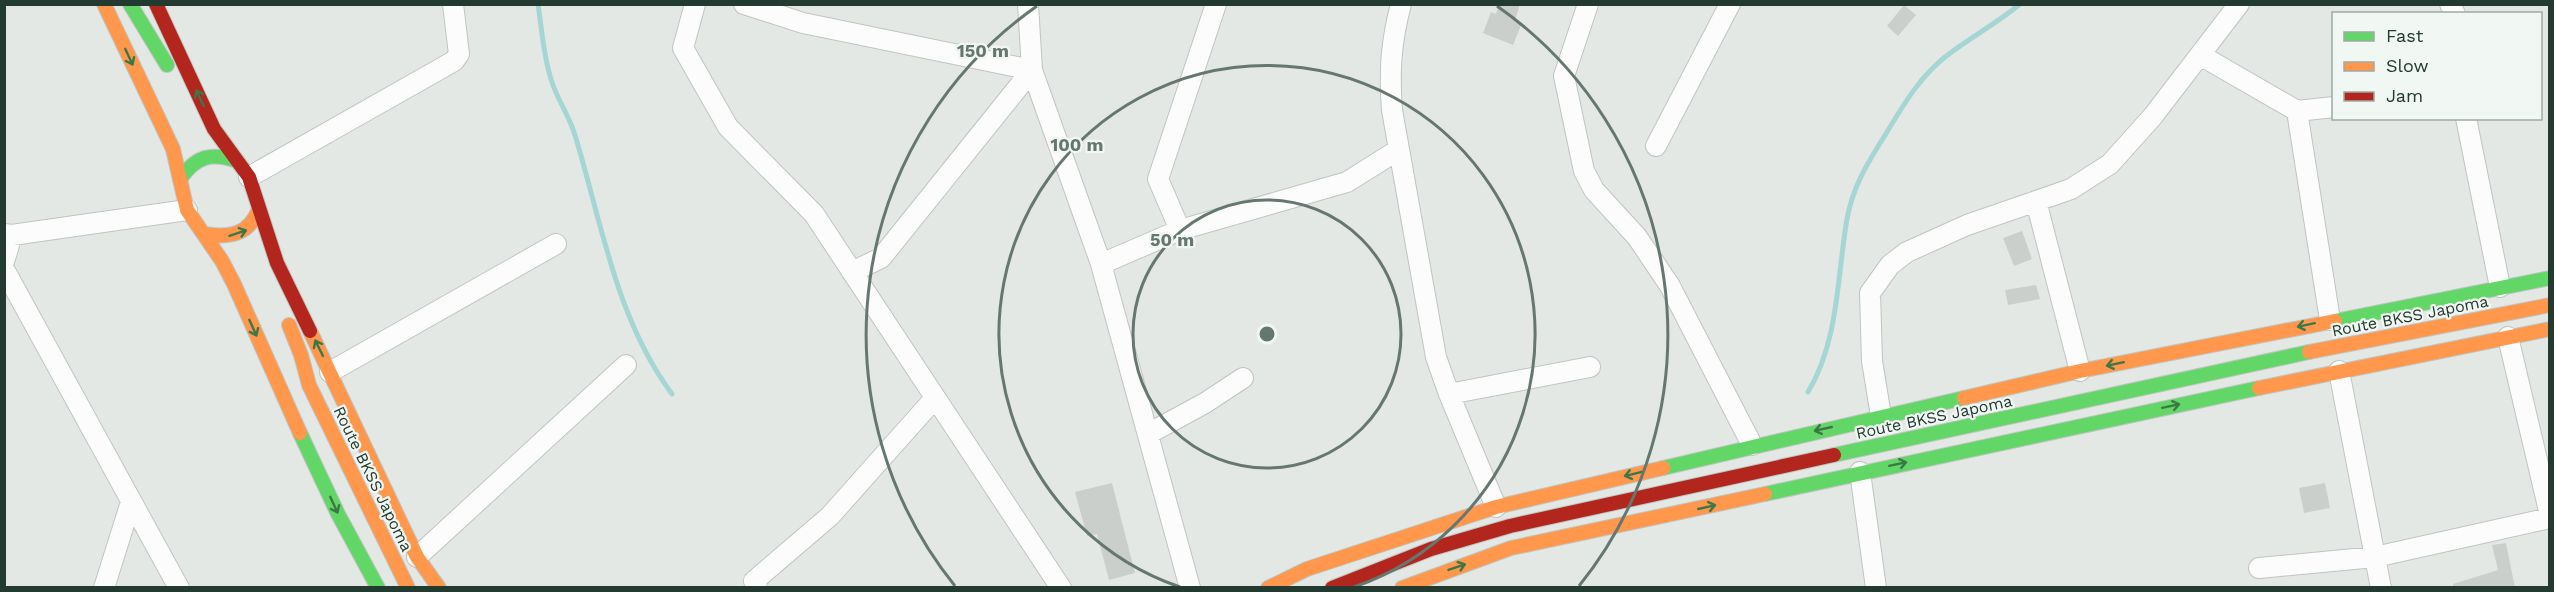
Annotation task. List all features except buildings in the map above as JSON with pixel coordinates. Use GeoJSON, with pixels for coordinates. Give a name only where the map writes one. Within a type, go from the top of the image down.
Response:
{"type":"FeatureCollection","features":[{"type":"Feature","properties":{"kind":"main road"},"geometry":{"type":"LineString","coordinates":[[104,4],[173,149],[187,210],[234,284],[319,475],[349,538],[378,588]]}},
{"type":"Feature","properties":{"kind":"main road"},"geometry":{"type":"LineString","coordinates":[[156,4],[214,129],[249,177],[257,195],[259,209],[278,263],[417,557],[439,588]]}},
{"type":"Feature","properties":{"kind":"main road"},"geometry":{"type":"LineString","coordinates":[[133,9],[142,54],[168,108],[174,128],[173,149]]}},
{"type":"Feature","properties":{"kind":"main road"},"geometry":{"type":"LineString","coordinates":[[133,9],[160,51],[175,81]]}},
{"type":"Feature","properties":{"kind":"main road"},"geometry":{"type":"LineString","coordinates":[[185,101],[197,117],[214,129]]}},
{"type":"Feature","properties":{"kind":"main road"},"geometry":{"type":"LineString","coordinates":[[180,179],[191,162],[204,156],[222,155],[237,161]]}},
{"type":"Feature","properties":{"kind":"main road"},"geometry":{"type":"LineString","coordinates":[[204,234],[218,237],[233,236],[248,229],[256,221],[259,209]]}},
{"type":"Feature","properties":{"kind":"main road"},"geometry":{"type":"LineString","coordinates":[[278,263],[275,285],[280,304],[302,355],[309,385]]}},
{"type":"Feature","properties":{"kind":"main road"},"geometry":{"type":"LineString","coordinates":[[1268,588],[1307,568],[1496,507],[2080,371],[2550,278]]}},
{"type":"Feature","properties":{"kind":"main road"},"geometry":{"type":"LineString","coordinates":[[234,284],[255,299]]}},
{"type":"Feature","properties":{"kind":"main road","name":"Route BKSS Japoma"},"geometry":{"type":"LineString","coordinates":[[1332,588],[1431,549],[1510,526],[2350,343],[2550,305]]}},
{"type":"Feature","properties":{"kind":"main road"},"geometry":{"type":"LineString","coordinates":[[1402,588],[1511,548],[2339,371],[2550,329]]}},
{"type":"Feature","properties":{"kind":"main road"},"geometry":{"type":"LineString","coordinates":[[288,362],[309,385]]}},
{"type":"Feature","properties":{"kind":"main road","name":"Route BKSS Japoma"},"geometry":{"type":"LineString","coordinates":[[309,385],[408,588]]}},
{"type":"Feature","properties":{"kind":"street"},"geometry":{"type":"LineString","coordinates":[[249,177],[454,61],[459,54],[453,4]]}},
{"type":"Feature","properties":{"kind":"street"},"geometry":{"type":"LineString","coordinates":[[695,4],[683,48],[728,127],[814,214],[1061,588]]}},
{"type":"Feature","properties":{"kind":"street"},"geometry":{"type":"LineString","coordinates":[[744,4],[803,23],[1032,70]]}},
{"type":"Feature","properties":{"kind":"street"},"geometry":{"type":"LineString","coordinates":[[1028,4],[1032,70],[1101,264],[1190,588]]}},
{"type":"Feature","properties":{"kind":"street"},"geometry":{"type":"LineString","coordinates":[[1180,230],[1158,179],[1216,4]]}},
{"type":"Feature","properties":{"kind":"street"},"geometry":{"type":"LineString","coordinates":[[1401,4],[1392,40],[1390,76],[1398,150],[1436,357],[1496,507]]}},
{"type":"Feature","properties":{"kind":"street"},"geometry":{"type":"LineString","coordinates":[[1588,4],[1564,76],[1584,171],[1594,190],[1637,237],[1670,286],[1752,446]]}},
{"type":"Feature","properties":{"kind":"street"},"geometry":{"type":"LineString","coordinates":[[1656,146],[1730,4]]}},
{"type":"Feature","properties":{"kind":"street"},"geometry":{"type":"LineString","coordinates":[[1881,416],[1872,361],[1870,322],[1870,293],[1879,277],[1906,252],[1966,225],[2071,189],[2110,164],[2153,116],[2240,4]]}},
{"type":"Feature","properties":{"kind":"street"},"geometry":{"type":"LineString","coordinates":[[2200,55],[2298,111],[2332,107]]}},
{"type":"Feature","properties":{"kind":"street"},"geometry":{"type":"LineString","coordinates":[[852,272],[881,258],[1032,70]]}},
{"type":"Feature","properties":{"kind":"street"},"geometry":{"type":"LineString","coordinates":[[2298,111],[2331,320]]}},
{"type":"Feature","properties":{"kind":"street"},"geometry":{"type":"LineString","coordinates":[[2466,120],[2500,287]]}},
{"type":"Feature","properties":{"kind":"street"},"geometry":{"type":"LineString","coordinates":[[1101,264],[1180,230],[1347,182],[1398,150]]}},
{"type":"Feature","properties":{"kind":"street"},"geometry":{"type":"LineString","coordinates":[[2036,201],[2080,371]]}},
{"type":"Feature","properties":{"kind":"street"},"geometry":{"type":"LineString","coordinates":[[4,262],[8,234],[187,210]]}},
{"type":"Feature","properties":{"kind":"street"},"geometry":{"type":"LineString","coordinates":[[330,372],[556,244]]}},
{"type":"Feature","properties":{"kind":"street"},"geometry":{"type":"LineString","coordinates":[[4,269],[179,588]]}},
{"type":"Feature","properties":{"kind":"street"},"geometry":{"type":"LineString","coordinates":[[2259,568],[2375,557],[2550,517],[2508,337]]}},
{"type":"Feature","properties":{"kind":"street"},"geometry":{"type":"LineString","coordinates":[[417,557],[626,365]]}},
{"type":"Feature","properties":{"kind":"street"},"geometry":{"type":"LineString","coordinates":[[1449,394],[1590,367]]}},
{"type":"Feature","properties":{"kind":"street"},"geometry":{"type":"LineString","coordinates":[[2339,371],[2381,588]]}},
{"type":"Feature","properties":{"kind":"street"},"geometry":{"type":"LineString","coordinates":[[1148,434],[1205,403],[1243,378]]}},
{"type":"Feature","properties":{"kind":"street"},"geometry":{"type":"LineString","coordinates":[[757,588],[754,580],[830,516],[935,398]]}},
{"type":"Feature","properties":{"kind":"street"},"geometry":{"type":"LineString","coordinates":[[1860,472],[1876,588]]}},
{"type":"Feature","properties":{"kind":"street"},"geometry":{"type":"LineString","coordinates":[[104,588],[130,502]]}},
{"type":"Feature","properties":{"kind":"waterway"},"geometry":{"type":"LineString","coordinates":[[538,4],[550,75],[575,135],[624,303],[653,365],[672,394]]}},
{"type":"Feature","properties":{"kind":"waterway"},"geometry":{"type":"LineString","coordinates":[[1808,392],[1826,351],[1835,308],[1847,219],[1853,195],[1868,163],[1906,102],[1927,74],[1954,50],[2020,4]]}},
{"type":"Feature","properties":{"kind":"traffic: fast"},"geometry":{"type":"LineString","coordinates":[[130,4],[167,65]]}},
{"type":"Feature","properties":{"kind":"traffic: fast"},"geometry":{"type":"LineString","coordinates":[[180,179],[192,165],[205,158],[219,157],[237,161]]}},
{"type":"Feature","properties":{"kind":"traffic: fast"},"geometry":{"type":"LineString","coordinates":[[2335,321],[2550,278]]}},
{"type":"Feature","properties":{"kind":"traffic: fast"},"geometry":{"type":"LineString","coordinates":[[1834,455],[2309,352]]}},
{"type":"Feature","properties":{"kind":"traffic: fast"},"geometry":{"type":"LineString","coordinates":[[1765,494],[2259,388]]}},
{"type":"Feature","properties":{"kind":"traffic: fast"},"geometry":{"type":"LineString","coordinates":[[1663,468],[1964,398]]}},
{"type":"Feature","properties":{"kind":"traffic: fast"},"geometry":{"type":"LineString","coordinates":[[300,433],[338,514],[378,588]]}},
{"type":"Feature","properties":{"kind":"traffic: slow"},"geometry":{"type":"LineString","coordinates":[[104,4],[173,149],[187,210],[222,261],[234,284],[300,433]]}},
{"type":"Feature","properties":{"kind":"traffic: slow"},"geometry":{"type":"LineString","coordinates":[[204,234],[237,233],[250,224],[259,209]]}},
{"type":"Feature","properties":{"kind":"traffic: slow"},"geometry":{"type":"LineString","coordinates":[[2309,352],[2550,305]]}},
{"type":"Feature","properties":{"kind":"traffic: slow"},"geometry":{"type":"LineString","coordinates":[[1964,398],[2080,371],[2335,321]]}},
{"type":"Feature","properties":{"kind":"traffic: slow"},"geometry":{"type":"LineString","coordinates":[[289,325],[301,355],[309,385],[408,588]]}},
{"type":"Feature","properties":{"kind":"traffic: slow"},"geometry":{"type":"LineString","coordinates":[[2259,388],[2550,329]]}},
{"type":"Feature","properties":{"kind":"traffic: slow"},"geometry":{"type":"LineString","coordinates":[[310,331],[417,557],[439,588]]}},
{"type":"Feature","properties":{"kind":"traffic: slow"},"geometry":{"type":"LineString","coordinates":[[1268,588],[1307,569],[1496,507],[1663,468]]}},
{"type":"Feature","properties":{"kind":"traffic: slow"},"geometry":{"type":"LineString","coordinates":[[1402,588],[1511,548],[1765,494]]}},
{"type":"Feature","properties":{"kind":"traffic: jam"},"geometry":{"type":"LineString","coordinates":[[156,4],[214,129],[249,177],[277,263],[310,331]]}},
{"type":"Feature","properties":{"kind":"traffic: jam"},"geometry":{"type":"LineString","coordinates":[[1332,588],[1431,549],[1510,526],[1834,455]]}}]}
